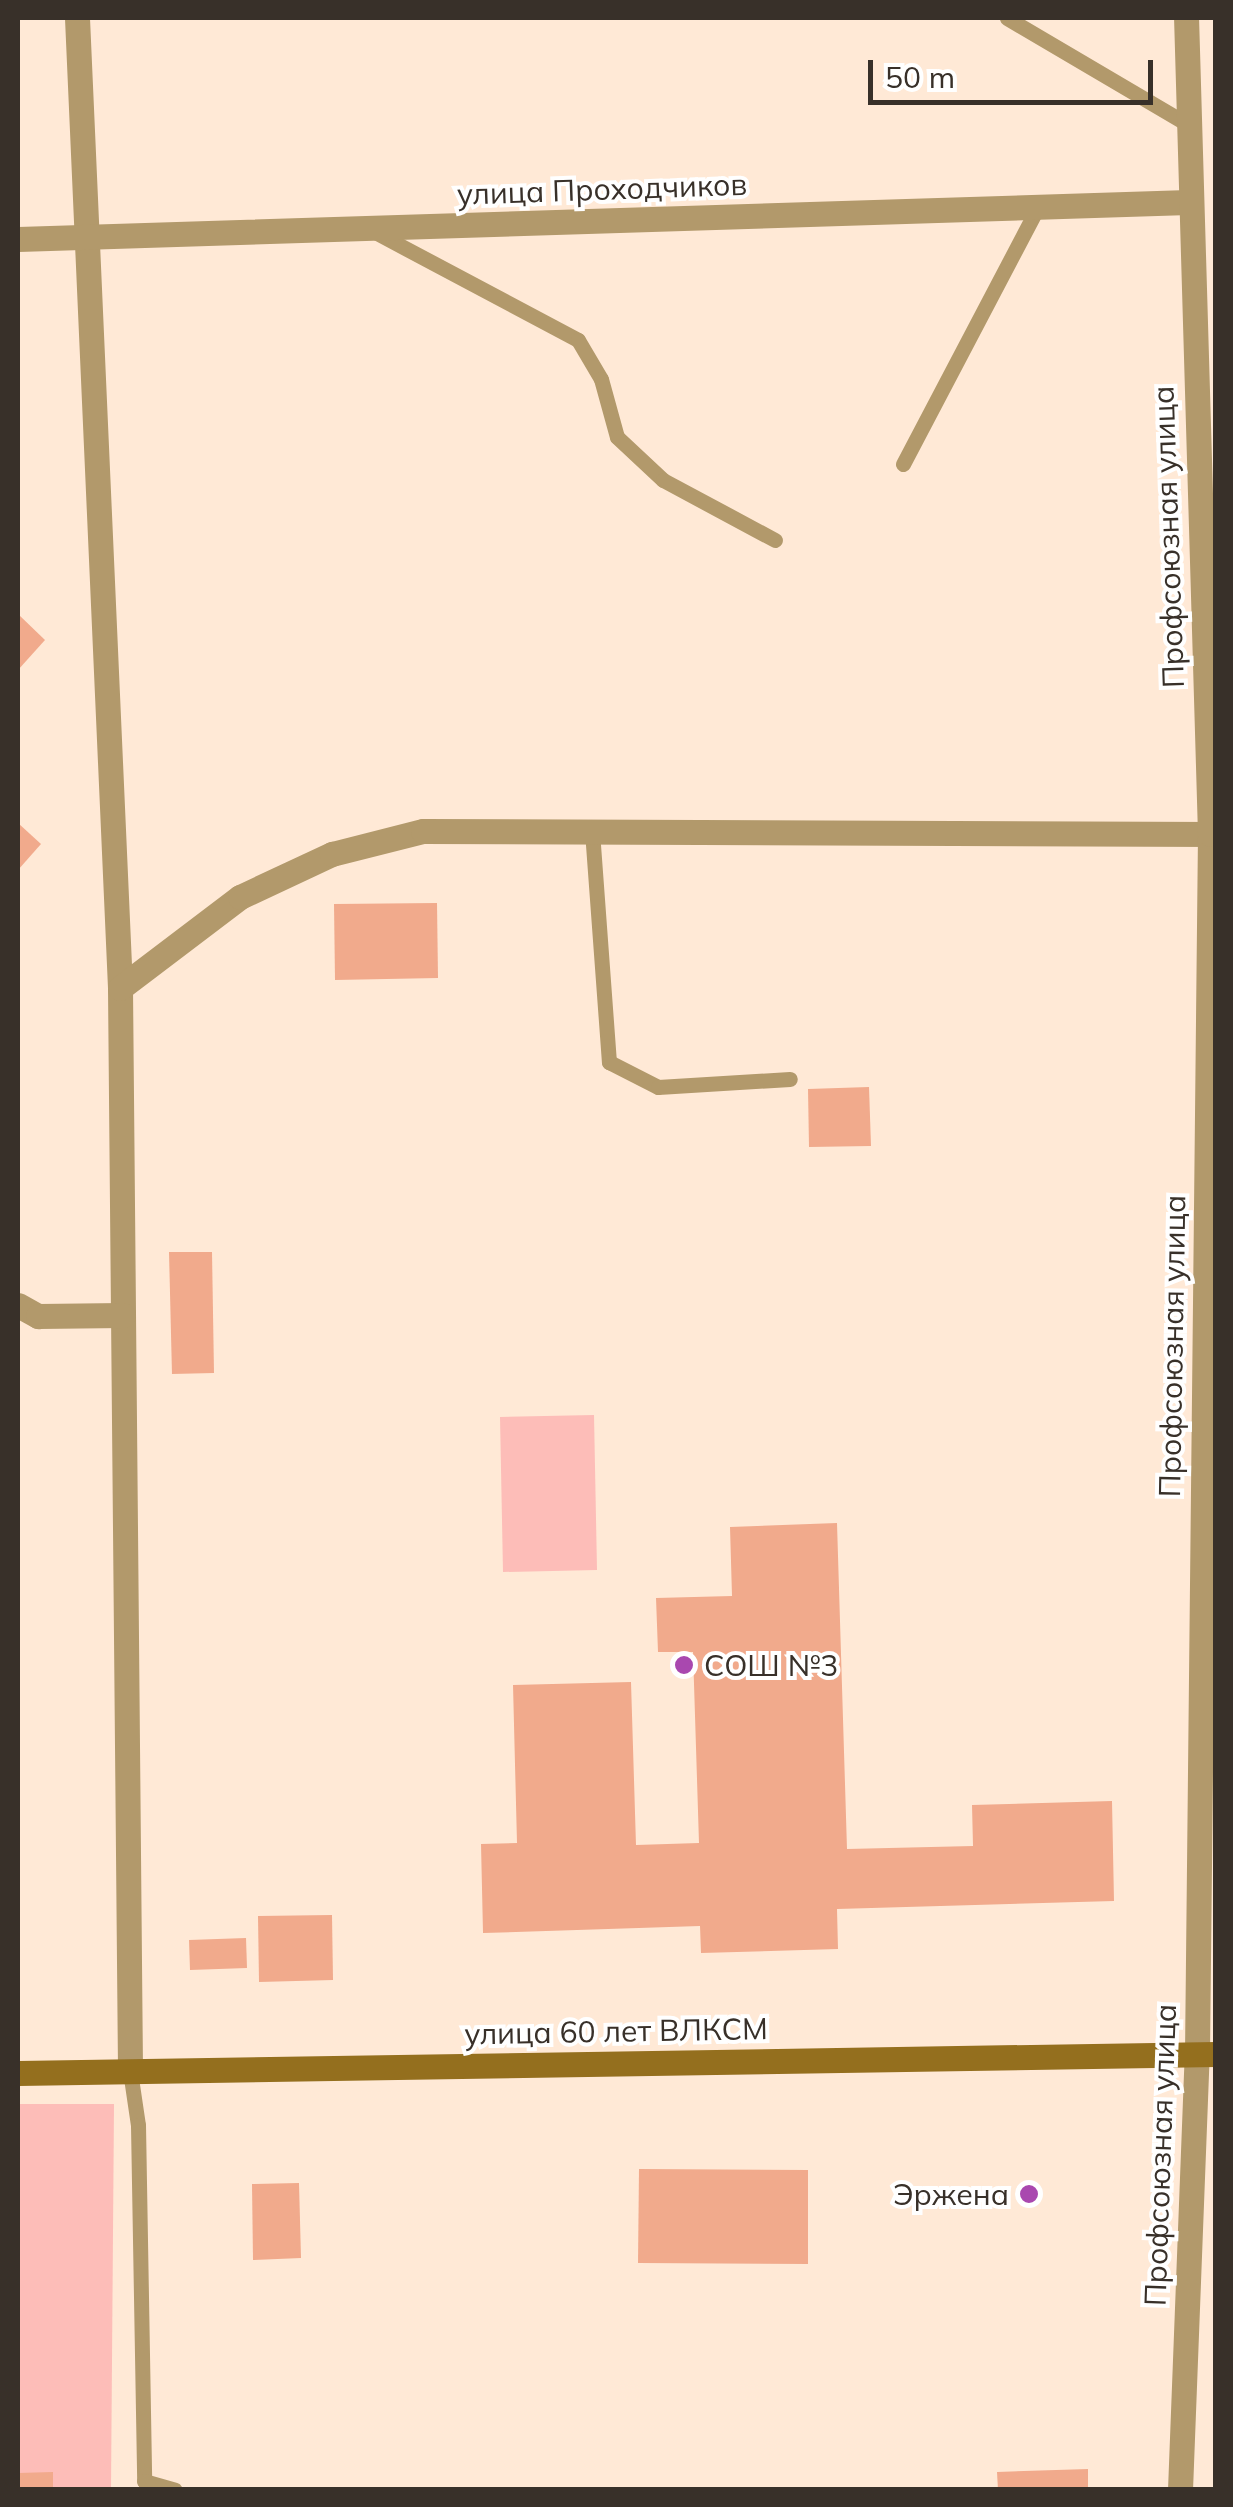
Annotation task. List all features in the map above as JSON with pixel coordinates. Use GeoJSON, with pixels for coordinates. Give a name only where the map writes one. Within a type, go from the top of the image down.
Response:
{"type":"FeatureCollection","features":[{"type":"Feature","properties":{"kind":"street"},"geometry":{"type":"LineString","coordinates":[[78,18],[120,988],[130,2070]]}},
{"type":"Feature","properties":{"kind":"street","name":"Профсоюзная улица"},"geometry":{"type":"LineString","coordinates":[[1180,2490],[1206,2054],[1213,834],[1188,202],[1186,18]]}},
{"type":"Feature","properties":{"kind":"street","name":"улица Проходчиков"},"geometry":{"type":"LineString","coordinates":[[18,239],[1188,202]]}},
{"type":"Feature","properties":{"kind":"street"},"geometry":{"type":"LineString","coordinates":[[120,988],[240,897],[332,854],[423,831],[1213,834]]}},
{"type":"Feature","properties":{"kind":"street"},"geometry":{"type":"LineString","coordinates":[[18,1305],[38,1316],[123,1314]]}},
{"type":"Feature","properties":{"kind":"street","name":"улица 60 лет ВЛКСМ"},"geometry":{"type":"LineString","coordinates":[[18,2073],[1206,2054]]}},
{"type":"Feature","properties":{"kind":"lane"},"geometry":{"type":"LineString","coordinates":[[1008,18],[1188,124]]}},
{"type":"Feature","properties":{"kind":"lane"},"geometry":{"type":"LineString","coordinates":[[903,464],[1038,208]]}},
{"type":"Feature","properties":{"kind":"lane"},"geometry":{"type":"LineString","coordinates":[[369,229],[578,340],[601,379],[617,437],[663,480],[775,540]]}},
{"type":"Feature","properties":{"kind":"lane"},"geometry":{"type":"LineString","coordinates":[[592,832],[610,1062],[658,1087],[790,1079]]}},
{"type":"Feature","properties":{"kind":"lane"},"geometry":{"type":"LineString","coordinates":[[130,2070],[138,2125],[144,2481],[175,2490]]}},
{"type":"Feature","properties":{"kind":"shaded area"},"geometry":{"type":"Polygon","coordinates":[[[594,1415],[597,1570],[503,1572],[500,1417],[594,1415]]]}},
{"type":"Feature","properties":{"kind":"shaded area"},"geometry":{"type":"Polygon","coordinates":[[[18,2104],[114,2104],[111,2489],[18,2489],[18,2104]]]}},
{"type":"Feature","properties":{"kind":"building"},"geometry":{"type":"Polygon","coordinates":[[[18,614],[45,640],[18,670],[18,614]]]}},
{"type":"Feature","properties":{"kind":"building"},"geometry":{"type":"Polygon","coordinates":[[[18,823],[41,844],[18,870],[18,823]]]}},
{"type":"Feature","properties":{"kind":"building"},"geometry":{"type":"Polygon","coordinates":[[[437,903],[438,978],[335,980],[334,904],[437,903]]]}},
{"type":"Feature","properties":{"kind":"building"},"geometry":{"type":"Polygon","coordinates":[[[869,1087],[871,1146],[809,1147],[808,1089],[869,1087]]]}},
{"type":"Feature","properties":{"kind":"building"},"geometry":{"type":"Polygon","coordinates":[[[169,1252],[212,1252],[214,1373],[172,1374],[169,1252]]]}},
{"type":"Feature","properties":{"kind":"building"},"geometry":{"type":"Polygon","coordinates":[[[837,1523],[847,1849],[973,1846],[972,1805],[1112,1801],[1114,1901],[837,1909],[838,1949],[701,1953],[700,1926],[483,1933],[481,1844],[517,1843],[513,1685],[631,1682],[636,1845],[699,1843],[693,1652],[658,1652],[656,1598],[732,1596],[730,1527],[837,1523]]]}},
{"type":"Feature","properties":{"kind":"building"},"geometry":{"type":"Polygon","coordinates":[[[332,1915],[333,1980],[259,1982],[258,1916],[332,1915]]]}},
{"type":"Feature","properties":{"kind":"building"},"geometry":{"type":"Polygon","coordinates":[[[246,1938],[247,1968],[190,1970],[189,1940],[246,1938]]]}},
{"type":"Feature","properties":{"kind":"building"},"geometry":{"type":"Polygon","coordinates":[[[639,2169],[808,2170],[808,2264],[638,2263],[639,2169]]]}},
{"type":"Feature","properties":{"kind":"building"},"geometry":{"type":"Polygon","coordinates":[[[299,2183],[301,2258],[253,2260],[252,2184],[299,2183]]]}},
{"type":"Feature","properties":{"kind":"building"},"geometry":{"type":"Polygon","coordinates":[[[1088,2469],[1088,2490],[998,2490],[997,2472],[1088,2469]]]}},
{"type":"Feature","properties":{"kind":"building"},"geometry":{"type":"Polygon","coordinates":[[[53,2472],[53,2490],[18,2490],[18,2473],[53,2472]]]}},
{"type":"Feature","properties":{"kind":"place","name":"СОШ №3"},"geometry":{"type":"Point","coordinates":[684,1665]}},
{"type":"Feature","properties":{"kind":"place","name":"Эржена"},"geometry":{"type":"Point","coordinates":[1029,2194]}}]}
